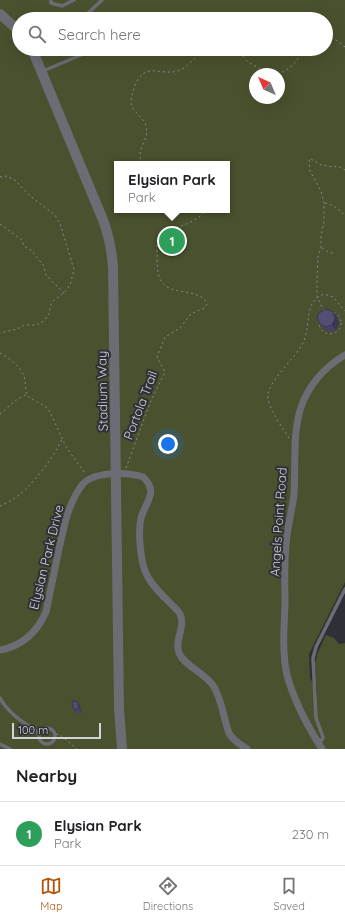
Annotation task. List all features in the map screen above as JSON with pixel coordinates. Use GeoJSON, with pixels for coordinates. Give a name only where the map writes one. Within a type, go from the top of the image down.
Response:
{"type":"FeatureCollection","features":[{"type":"Feature","properties":{"kind":"main road"},"geometry":{"type":"LineString","coordinates":[[0,14],[12,25]]}},
{"type":"Feature","properties":{"kind":"main road","name":"Stadium Way"},"geometry":{"type":"LineString","coordinates":[[35,56],[104,220],[112,251],[114,268],[120,474],[119,708],[122,749]]}},
{"type":"Feature","properties":{"kind":"street","name":"Angels Point Road"},"geometry":{"type":"LineString","coordinates":[[320,746],[297,702],[287,675],[284,648],[286,545],[294,495],[295,447],[298,419],[306,396],[317,378],[326,367],[345,355]]}},
{"type":"Feature","properties":{"kind":"street"},"geometry":{"type":"LineString","coordinates":[[90,479],[96,476],[120,474],[143,476],[149,483],[151,492],[141,518],[140,528],[142,561],[146,576],[181,616],[182,628],[178,639],[179,652],[187,663],[205,675],[213,686],[222,704],[229,734],[234,740],[247,749]]}},
{"type":"Feature","properties":{"kind":"street","name":"Elysian Park Drive"},"geometry":{"type":"LineString","coordinates":[[0,650],[12,648],[22,642],[30,636],[40,624],[46,612],[67,516],[82,485],[90,479]]}},
{"type":"Feature","properties":{"kind":"lane"},"geometry":{"type":"LineString","coordinates":[[51,0],[51,3],[62,6],[74,0]]}},
{"type":"Feature","properties":{"kind":"lane"},"geometry":{"type":"LineString","coordinates":[[89,12],[102,0]]}},
{"type":"Feature","properties":{"kind":"lane"},"geometry":{"type":"LineString","coordinates":[[42,71],[79,56]]}},
{"type":"Feature","properties":{"kind":"lane"},"geometry":{"type":"LineString","coordinates":[[320,746],[323,737],[316,718],[313,658],[316,647],[345,588]]}},
{"type":"Feature","properties":{"kind":"lane"},"geometry":{"type":"LineString","coordinates":[[0,698],[5,706],[20,720],[39,732]]}},
{"type":"Feature","properties":{"kind":"lane"},"geometry":{"type":"LineString","coordinates":[[49,727],[54,730],[56,734],[53,742],[45,744],[39,738],[39,732],[43,728],[49,727]]}},
{"type":"Feature","properties":{"kind":"lane"},"geometry":{"type":"LineString","coordinates":[[0,744],[10,749]]}},
{"type":"Feature","properties":{"kind":"path"},"geometry":{"type":"LineString","coordinates":[[333,39],[345,47]]}},
{"type":"Feature","properties":{"kind":"path"},"geometry":{"type":"LineString","coordinates":[[141,161],[139,152],[147,134],[146,124],[131,104],[132,92],[138,79],[144,73],[151,70],[169,72],[179,71],[197,56]]}},
{"type":"Feature","properties":{"kind":"path"},"geometry":{"type":"LineString","coordinates":[[243,56],[248,62],[259,68]]}},
{"type":"Feature","properties":{"kind":"path"},"geometry":{"type":"LineString","coordinates":[[285,70],[294,64],[299,56]]}},
{"type":"Feature","properties":{"kind":"path"},"geometry":{"type":"LineString","coordinates":[[325,313],[317,297],[318,261],[321,248],[324,203],[321,190],[310,170],[309,159],[321,165],[333,167],[338,166],[345,170]]}},
{"type":"Feature","properties":{"kind":"path"},"geometry":{"type":"LineString","coordinates":[[0,177],[6,176],[15,180],[30,196],[55,215],[60,223],[74,270],[70,285],[64,293],[53,301],[49,314],[44,322],[36,325],[25,325],[0,333]]}},
{"type":"Feature","properties":{"kind":"path"},"geometry":{"type":"LineString","coordinates":[[324,203],[337,208],[345,216]]}},
{"type":"Feature","properties":{"kind":"path","name":"Portola Trail"},"geometry":{"type":"LineString","coordinates":[[120,474],[150,403],[165,372],[157,357],[165,337],[180,328],[191,314],[204,308],[207,304],[203,298],[188,292],[166,287],[161,282],[159,278],[157,255],[158,240],[160,236],[169,230],[195,220],[203,213]]}},
{"type":"Feature","properties":{"kind":"path"},"geometry":{"type":"LineString","coordinates":[[0,224],[22,240],[24,246],[31,250],[44,266],[46,275],[64,293]]}},
{"type":"Feature","properties":{"kind":"path"},"geometry":{"type":"LineString","coordinates":[[321,248],[330,253],[334,253]]}},
{"type":"Feature","properties":{"kind":"path"},"geometry":{"type":"LineString","coordinates":[[295,447],[270,406],[268,394],[272,384],[303,342],[311,305],[317,297],[324,294],[333,297],[345,311]]}},
{"type":"Feature","properties":{"kind":"path"},"geometry":{"type":"LineString","coordinates":[[325,313],[336,313],[341,319],[341,326],[334,334],[326,334],[320,329],[318,322],[325,313]]}},
{"type":"Feature","properties":{"kind":"path"},"geometry":{"type":"LineString","coordinates":[[0,353],[9,359],[21,371],[24,376],[26,394]]}},
{"type":"Feature","properties":{"kind":"path"},"geometry":{"type":"LineString","coordinates":[[0,414],[13,404],[18,397],[26,394]]}},
{"type":"Feature","properties":{"kind":"path"},"geometry":{"type":"LineString","coordinates":[[26,394],[46,407],[50,412],[71,455],[90,479]]}},
{"type":"Feature","properties":{"kind":"path"},"geometry":{"type":"LineString","coordinates":[[0,506],[19,495],[35,478],[55,453],[62,439]]}},
{"type":"Feature","properties":{"kind":"path"},"geometry":{"type":"LineString","coordinates":[[56,734],[60,735],[77,749]]}},
{"type":"Feature","properties":{"kind":"green space"},"geometry":{"type":"Polygon","coordinates":[[[0,0],[345,0],[345,582],[309,654],[310,677],[317,695],[315,664],[317,654],[326,635],[334,638],[339,644],[345,643],[345,749],[0,749],[0,0]]]}},
{"type":"Feature","properties":{"kind":"building"},"geometry":{"type":"Polygon","coordinates":[[[326,309],[333,312],[335,318],[332,325],[326,327],[321,325],[317,318],[319,313],[326,309]]]}},
{"type":"Feature","properties":{"kind":"building"},"geometry":{"type":"Polygon","coordinates":[[[77,701],[79,708],[74,710],[72,702],[77,701]]]}},
{"type":"Feature","properties":{"kind":"place","name":"Elysian Park"},"geometry":{"type":"Point","coordinates":[172,241]}}]}
